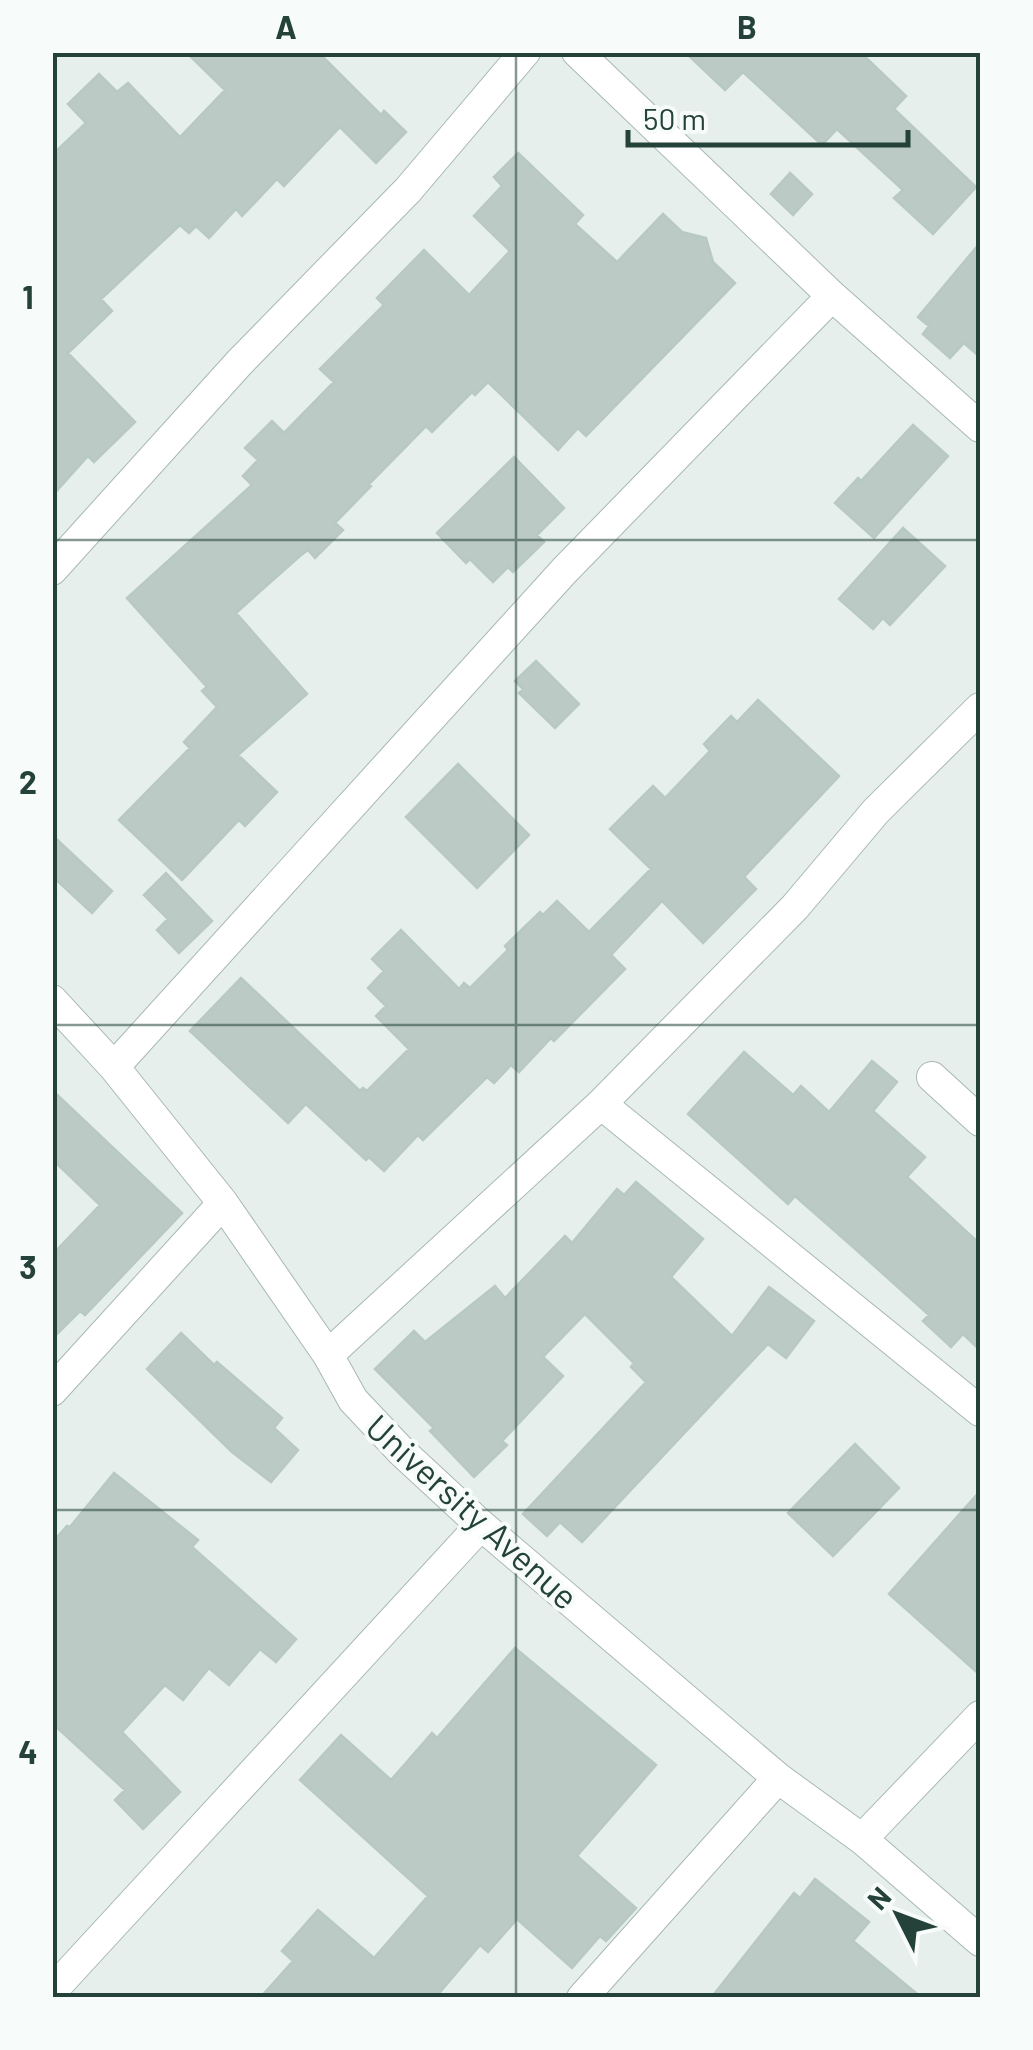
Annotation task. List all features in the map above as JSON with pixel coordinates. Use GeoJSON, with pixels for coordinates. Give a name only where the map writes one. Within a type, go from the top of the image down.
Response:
{"type":"FeatureCollection","features":[{"type":"Feature","properties":{"kind":"street"},"geometry":{"type":"LineString","coordinates":[[52,570],[238,363],[408,190],[525,52]]}},
{"type":"Feature","properties":{"kind":"street"},"geometry":{"type":"LineString","coordinates":[[577,52],[832,296],[980,427]]}},
{"type":"Feature","properties":{"kind":"street"},"geometry":{"type":"LineString","coordinates":[[114,1067],[564,571],[832,296]]}},
{"type":"Feature","properties":{"kind":"street"},"geometry":{"type":"LineString","coordinates":[[328,1355],[601,1104],[795,908],[876,811],[980,708]]}},
{"type":"Feature","properties":{"kind":"street","name":"University Avenue"},"geometry":{"type":"LineString","coordinates":[[52,1000],[114,1067],[222,1203],[328,1355],[353,1400],[402,1452],[480,1526],[778,1778],[862,1839],[980,1940]]}},
{"type":"Feature","properties":{"kind":"street"},"geometry":{"type":"LineString","coordinates":[[932,1077],[980,1121]]}},
{"type":"Feature","properties":{"kind":"street"},"geometry":{"type":"LineString","coordinates":[[601,1104],[980,1411]]}},
{"type":"Feature","properties":{"kind":"street"},"geometry":{"type":"LineString","coordinates":[[52,1391],[222,1203]]}},
{"type":"Feature","properties":{"kind":"street"},"geometry":{"type":"LineString","coordinates":[[52,1991],[480,1526]]}},
{"type":"Feature","properties":{"kind":"street"},"geometry":{"type":"LineString","coordinates":[[862,1839],[980,1716]]}},
{"type":"Feature","properties":{"kind":"street"},"geometry":{"type":"LineString","coordinates":[[582,1998],[778,1778]]}},
{"type":"Feature","properties":{"kind":"building"},"geometry":{"type":"Polygon","coordinates":[[[186,52],[318,52],[381,115],[384,111],[406,132],[376,163],[340,127],[284,186],[277,179],[242,216],[236,209],[209,238],[196,226],[189,233],[180,225],[101,299],[112,311],[68,353],[135,422],[94,462],[88,456],[52,496],[52,155],[86,123],[68,104],[99,74],[117,92],[128,83],[180,137],[225,90],[186,52]]]}},
{"type":"Feature","properties":{"kind":"building"},"geometry":{"type":"Polygon","coordinates":[[[685,52],[860,52],[906,96],[894,109],[976,187],[933,234],[894,198],[903,190],[837,129],[822,145],[743,72],[725,90],[685,52]]]}},
{"type":"Feature","properties":{"kind":"building"},"geometry":{"type":"Polygon","coordinates":[[[518,153],[583,215],[575,224],[617,262],[663,214],[682,232],[706,238],[713,262],[735,283],[586,436],[578,428],[558,450],[488,382],[475,395],[472,392],[432,432],[426,426],[369,484],[335,523],[343,530],[315,558],[308,550],[236,613],[307,694],[238,755],[277,792],[245,826],[239,820],[182,880],[119,820],[190,748],[184,742],[217,707],[202,691],[207,687],[127,598],[252,485],[243,476],[258,460],[245,448],[272,421],[284,433],[334,382],[320,369],[384,305],[377,298],[424,250],[469,295],[510,251],[474,216],[502,186],[494,177],[518,153]]]}},
{"type":"Feature","properties":{"kind":"building"},"geometry":{"type":"Polygon","coordinates":[[[790,173],[812,194],[793,215],[771,194],[790,173]]]}},
{"type":"Feature","properties":{"kind":"building"},"geometry":{"type":"Polygon","coordinates":[[[980,243],[980,357],[964,343],[950,358],[923,334],[929,326],[918,317],[980,243]]]}},
{"type":"Feature","properties":{"kind":"building"},"geometry":{"type":"Polygon","coordinates":[[[913,425],[948,456],[874,538],[835,503],[913,425]]]}},
{"type":"Feature","properties":{"kind":"building"},"geometry":{"type":"Polygon","coordinates":[[[514,457],[564,508],[537,535],[544,542],[513,572],[508,567],[493,582],[470,559],[466,563],[437,533],[514,457]]]}},
{"type":"Feature","properties":{"kind":"building"},"geometry":{"type":"Polygon","coordinates":[[[903,528],[945,566],[890,625],[883,618],[873,629],[839,599],[903,528]]]}},
{"type":"Feature","properties":{"kind":"building"},"geometry":{"type":"Polygon","coordinates":[[[536,661],[579,704],[555,728],[519,693],[523,689],[515,681],[536,661]]]}},
{"type":"Feature","properties":{"kind":"building"},"geometry":{"type":"Polygon","coordinates":[[[758,700],[839,776],[744,877],[756,889],[703,943],[662,901],[611,955],[625,969],[554,1041],[551,1038],[519,1072],[511,1065],[494,1083],[487,1077],[423,1140],[418,1135],[384,1171],[369,1157],[366,1160],[306,1104],[288,1123],[190,1031],[241,978],[360,1091],[367,1091],[409,1049],[376,1016],[386,1006],[368,988],[384,971],[372,959],[401,930],[459,989],[464,983],[470,988],[508,950],[505,946],[557,901],[589,932],[651,869],[610,829],[653,786],[665,798],[710,751],[704,744],[731,716],[737,722],[758,700]]]}},
{"type":"Feature","properties":{"kind":"building"},"geometry":{"type":"Polygon","coordinates":[[[458,764],[529,835],[477,888],[406,817],[458,764]]]}},
{"type":"Feature","properties":{"kind":"building"},"geometry":{"type":"Polygon","coordinates":[[[52,835],[112,891],[92,913],[52,876],[52,835]]]}},
{"type":"Feature","properties":{"kind":"building"},"geometry":{"type":"Polygon","coordinates":[[[166,873],[212,921],[179,953],[157,930],[168,919],[144,895],[166,873]]]}},
{"type":"Feature","properties":{"kind":"building"},"geometry":{"type":"Polygon","coordinates":[[[744,1052],[793,1095],[801,1086],[829,1112],[872,1061],[897,1082],[873,1111],[925,1157],[907,1177],[980,1244],[980,1350],[963,1334],[951,1347],[923,1321],[929,1315],[852,1246],[795,1196],[788,1204],[688,1114],[744,1052]]]}},
{"type":"Feature","properties":{"kind":"building"},"geometry":{"type":"Polygon","coordinates":[[[52,1090],[182,1213],[85,1315],[80,1311],[52,1339],[52,1255],[100,1205],[52,1159],[52,1090]]]}},
{"type":"Feature","properties":{"kind":"building"},"geometry":{"type":"Polygon","coordinates":[[[636,1182],[703,1239],[671,1277],[732,1336],[769,1287],[814,1321],[786,1358],[768,1344],[582,1542],[560,1522],[547,1536],[523,1514],[646,1382],[631,1367],[634,1363],[585,1314],[543,1357],[563,1376],[502,1441],[507,1445],[474,1477],[430,1431],[434,1428],[375,1369],[414,1331],[425,1342],[495,1286],[505,1298],[565,1236],[572,1243],[617,1189],[624,1195],[636,1182]]]}},
{"type":"Feature","properties":{"kind":"building"},"geometry":{"type":"Polygon","coordinates":[[[181,1333],[214,1365],[217,1362],[282,1418],[274,1428],[298,1450],[271,1482],[232,1452],[147,1369],[181,1333]]]}},
{"type":"Feature","properties":{"kind":"building"},"geometry":{"type":"Polygon","coordinates":[[[855,1444],[899,1488],[833,1556],[788,1513],[855,1444]]]}},
{"type":"Feature","properties":{"kind":"building"},"geometry":{"type":"Polygon","coordinates":[[[114,1473],[198,1540],[192,1547],[296,1639],[276,1662],[260,1649],[229,1685],[209,1668],[183,1700],[165,1685],[122,1732],[180,1792],[143,1829],[115,1800],[125,1790],[52,1723],[52,1543],[114,1473]]]}},
{"type":"Feature","properties":{"kind":"building"},"geometry":{"type":"Polygon","coordinates":[[[980,1491],[980,1675],[889,1594],[980,1491]]]}},
{"type":"Feature","properties":{"kind":"building"},"geometry":{"type":"Polygon","coordinates":[[[515,1648],[656,1765],[577,1856],[636,1908],[606,1941],[600,1936],[572,1968],[517,1919],[488,1952],[480,1945],[435,1998],[260,1998],[293,1961],[282,1951],[318,1910],[374,1958],[428,1896],[300,1780],[341,1735],[391,1780],[432,1733],[437,1738],[515,1648]]]}},
{"type":"Feature","properties":{"kind":"building"},"geometry":{"type":"Polygon","coordinates":[[[815,1879],[869,1922],[853,1941],[922,1998],[711,1998],[794,1893],[800,1898],[815,1879]]]}}]}
